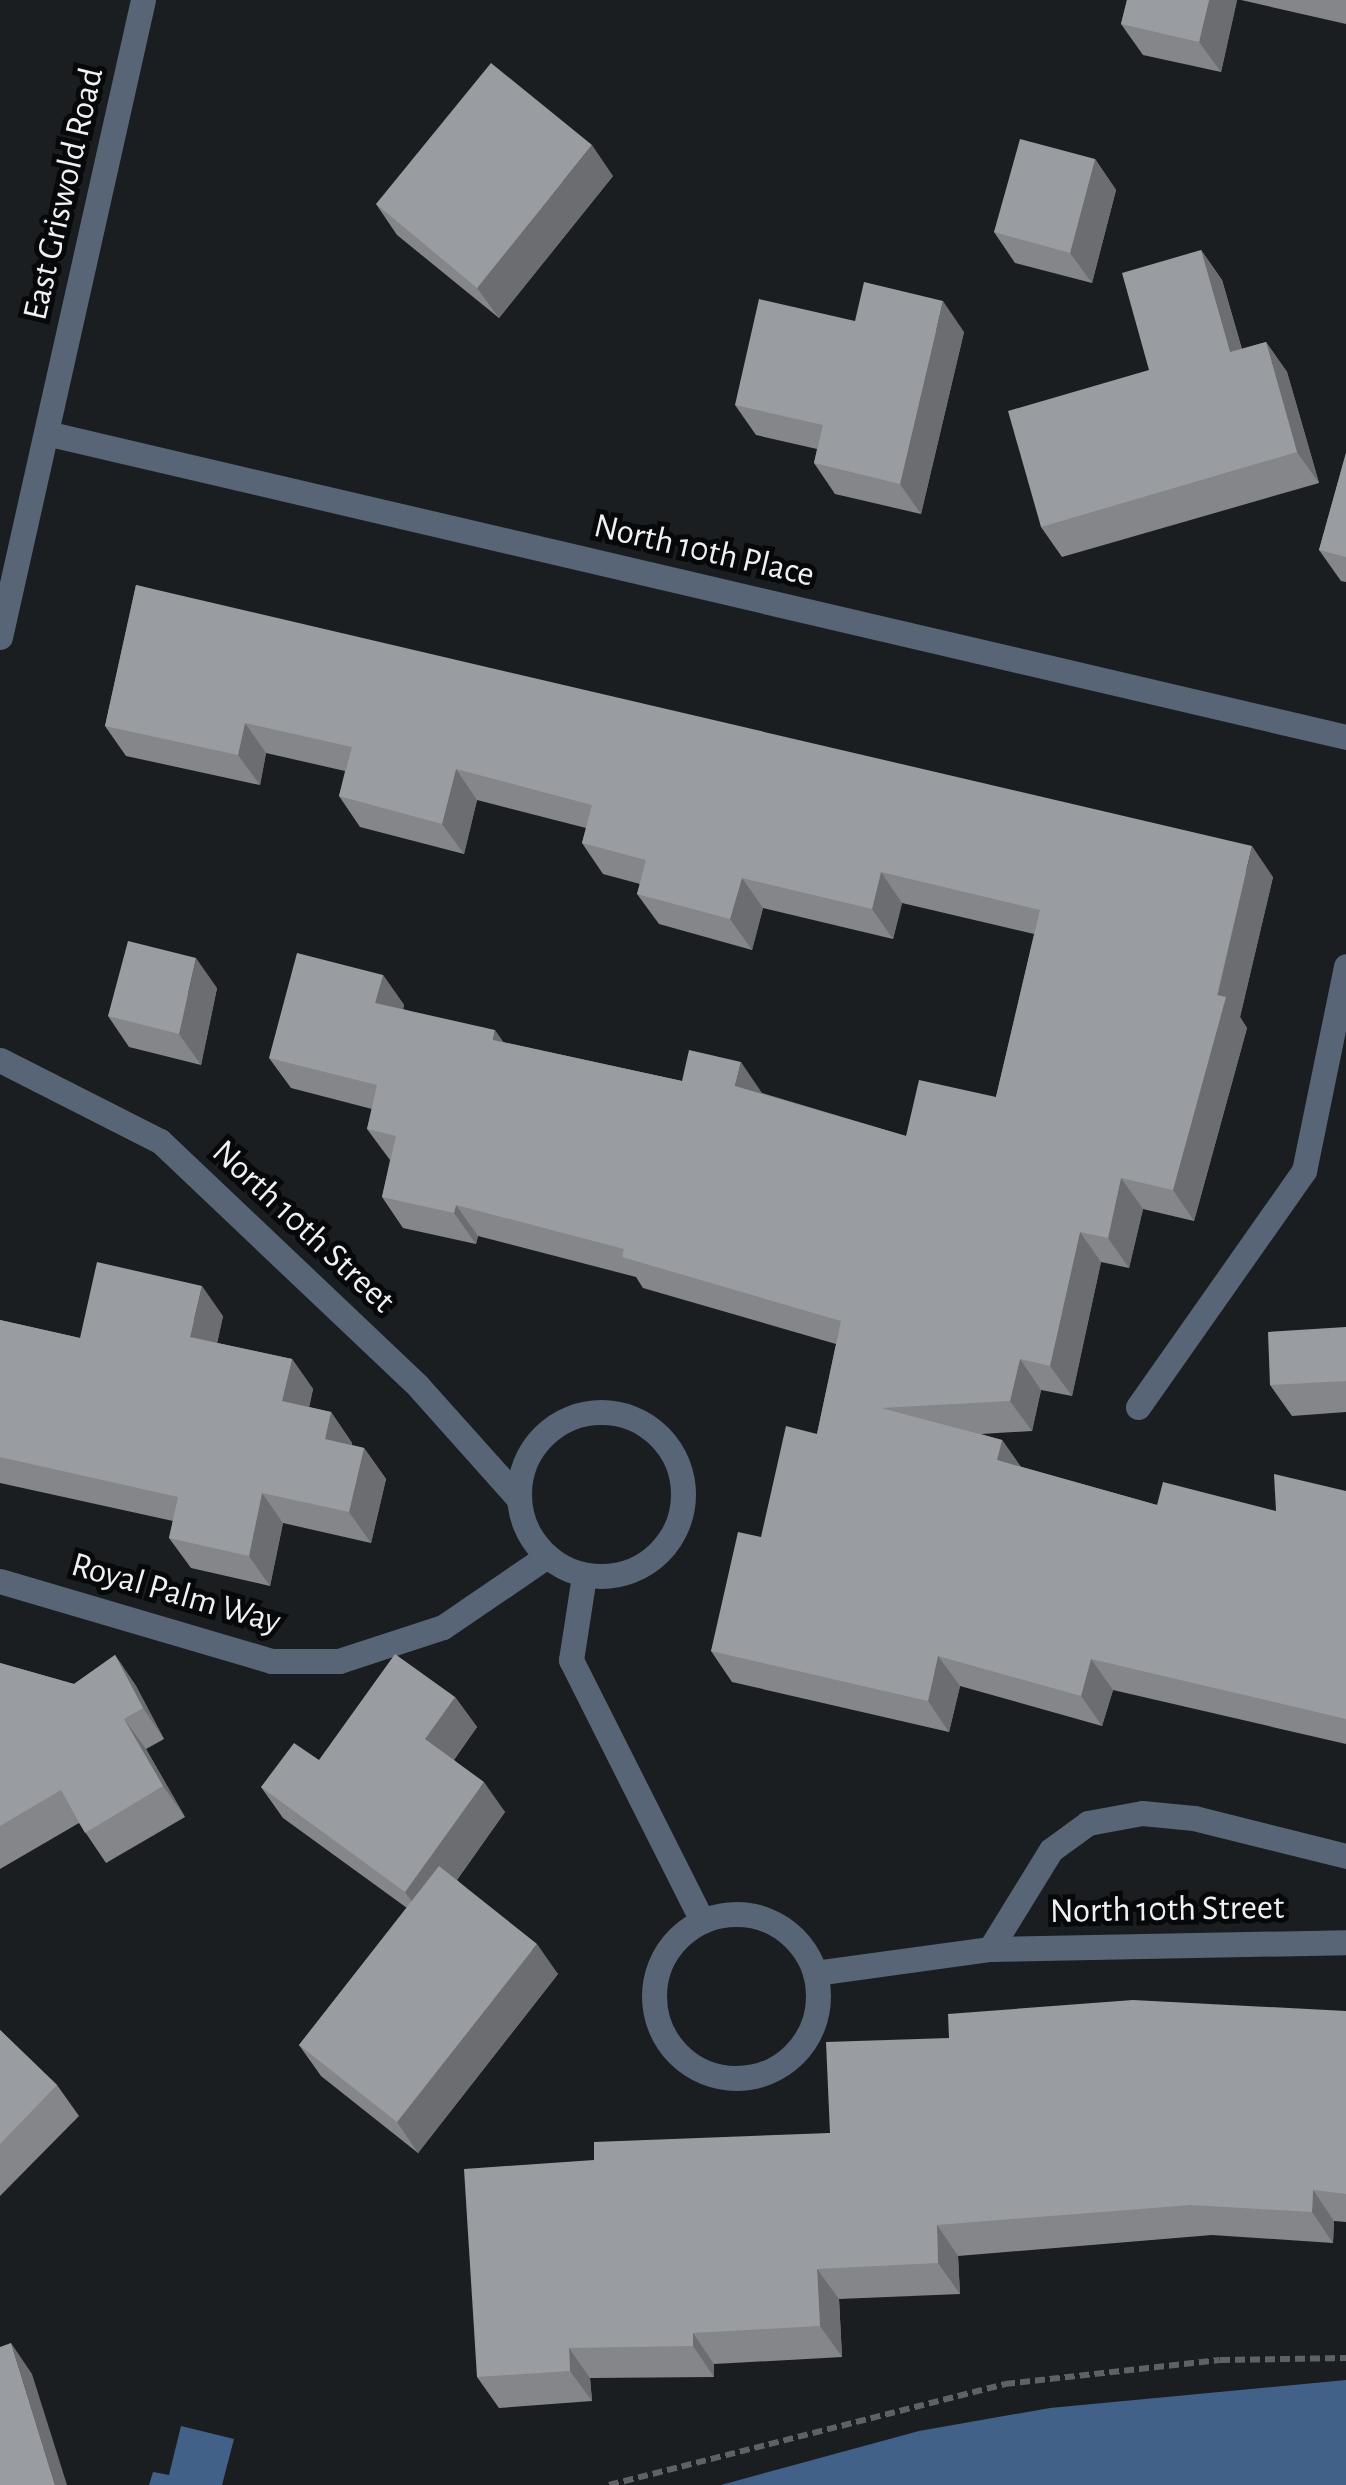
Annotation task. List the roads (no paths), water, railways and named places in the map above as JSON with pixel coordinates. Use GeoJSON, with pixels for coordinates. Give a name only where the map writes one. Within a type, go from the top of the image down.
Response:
{"type":"FeatureCollection","features":[{"type":"Feature","properties":{"kind":"street","name":"East Griswold Road"},"geometry":{"type":"LineString","coordinates":[[0,637],[143,0]]}},
{"type":"Feature","properties":{"kind":"street","name":"North 10th Place"},"geometry":{"type":"LineString","coordinates":[[46,433],[1346,738]]}},
{"type":"Feature","properties":{"kind":"street"},"geometry":{"type":"LineString","coordinates":[[1138,1407],[1304,1171],[1346,966]]}},
{"type":"Feature","properties":{"kind":"street","name":"North 10th Street"},"geometry":{"type":"LineString","coordinates":[[0,1060],[160,1141],[377,1345],[518,1498],[548,1556]]}},
{"type":"Feature","properties":{"kind":"street"},"geometry":{"type":"LineString","coordinates":[[518,1498],[524,1462],[556,1424],[603,1411],[658,1434],[683,1470],[680,1520],[650,1561],[584,1576],[548,1556]]}},
{"type":"Feature","properties":{"kind":"street","name":"Royal Palm Way"},"geometry":{"type":"LineString","coordinates":[[0,1580],[271,1662],[339,1661],[443,1627],[548,1556]]}},
{"type":"Feature","properties":{"kind":"street"},"geometry":{"type":"LineString","coordinates":[[584,1576],[571,1660],[702,1922]]}},
{"type":"Feature","properties":{"kind":"street","name":"North 10th Street"},"geometry":{"type":"LineString","coordinates":[[990,1948],[1051,1850],[1088,1822],[1142,1812],[1194,1818],[1346,1856]]}},
{"type":"Feature","properties":{"kind":"street"},"geometry":{"type":"LineString","coordinates":[[724,1914],[770,1920],[815,1973],[815,2023],[785,2063],[739,2079],[690,2066],[659,2028],[655,1978],[680,1935],[724,1914]]}},
{"type":"Feature","properties":{"kind":"street","name":"North 10th Street"},"geometry":{"type":"LineString","coordinates":[[815,1973],[990,1948],[1346,1942]]}},
{"type":"Feature","properties":{"kind":"water"},"geometry":{"type":"Polygon","coordinates":[[[1346,2380],[1346,2485],[721,2485],[919,2431],[1050,2408],[1346,2380]]]}},
{"type":"Feature","properties":{"kind":"water"},"geometry":{"type":"Polygon","coordinates":[[[181,2426],[234,2439],[222,2485],[149,2485],[153,2472],[169,2475],[181,2426]]]}}]}
